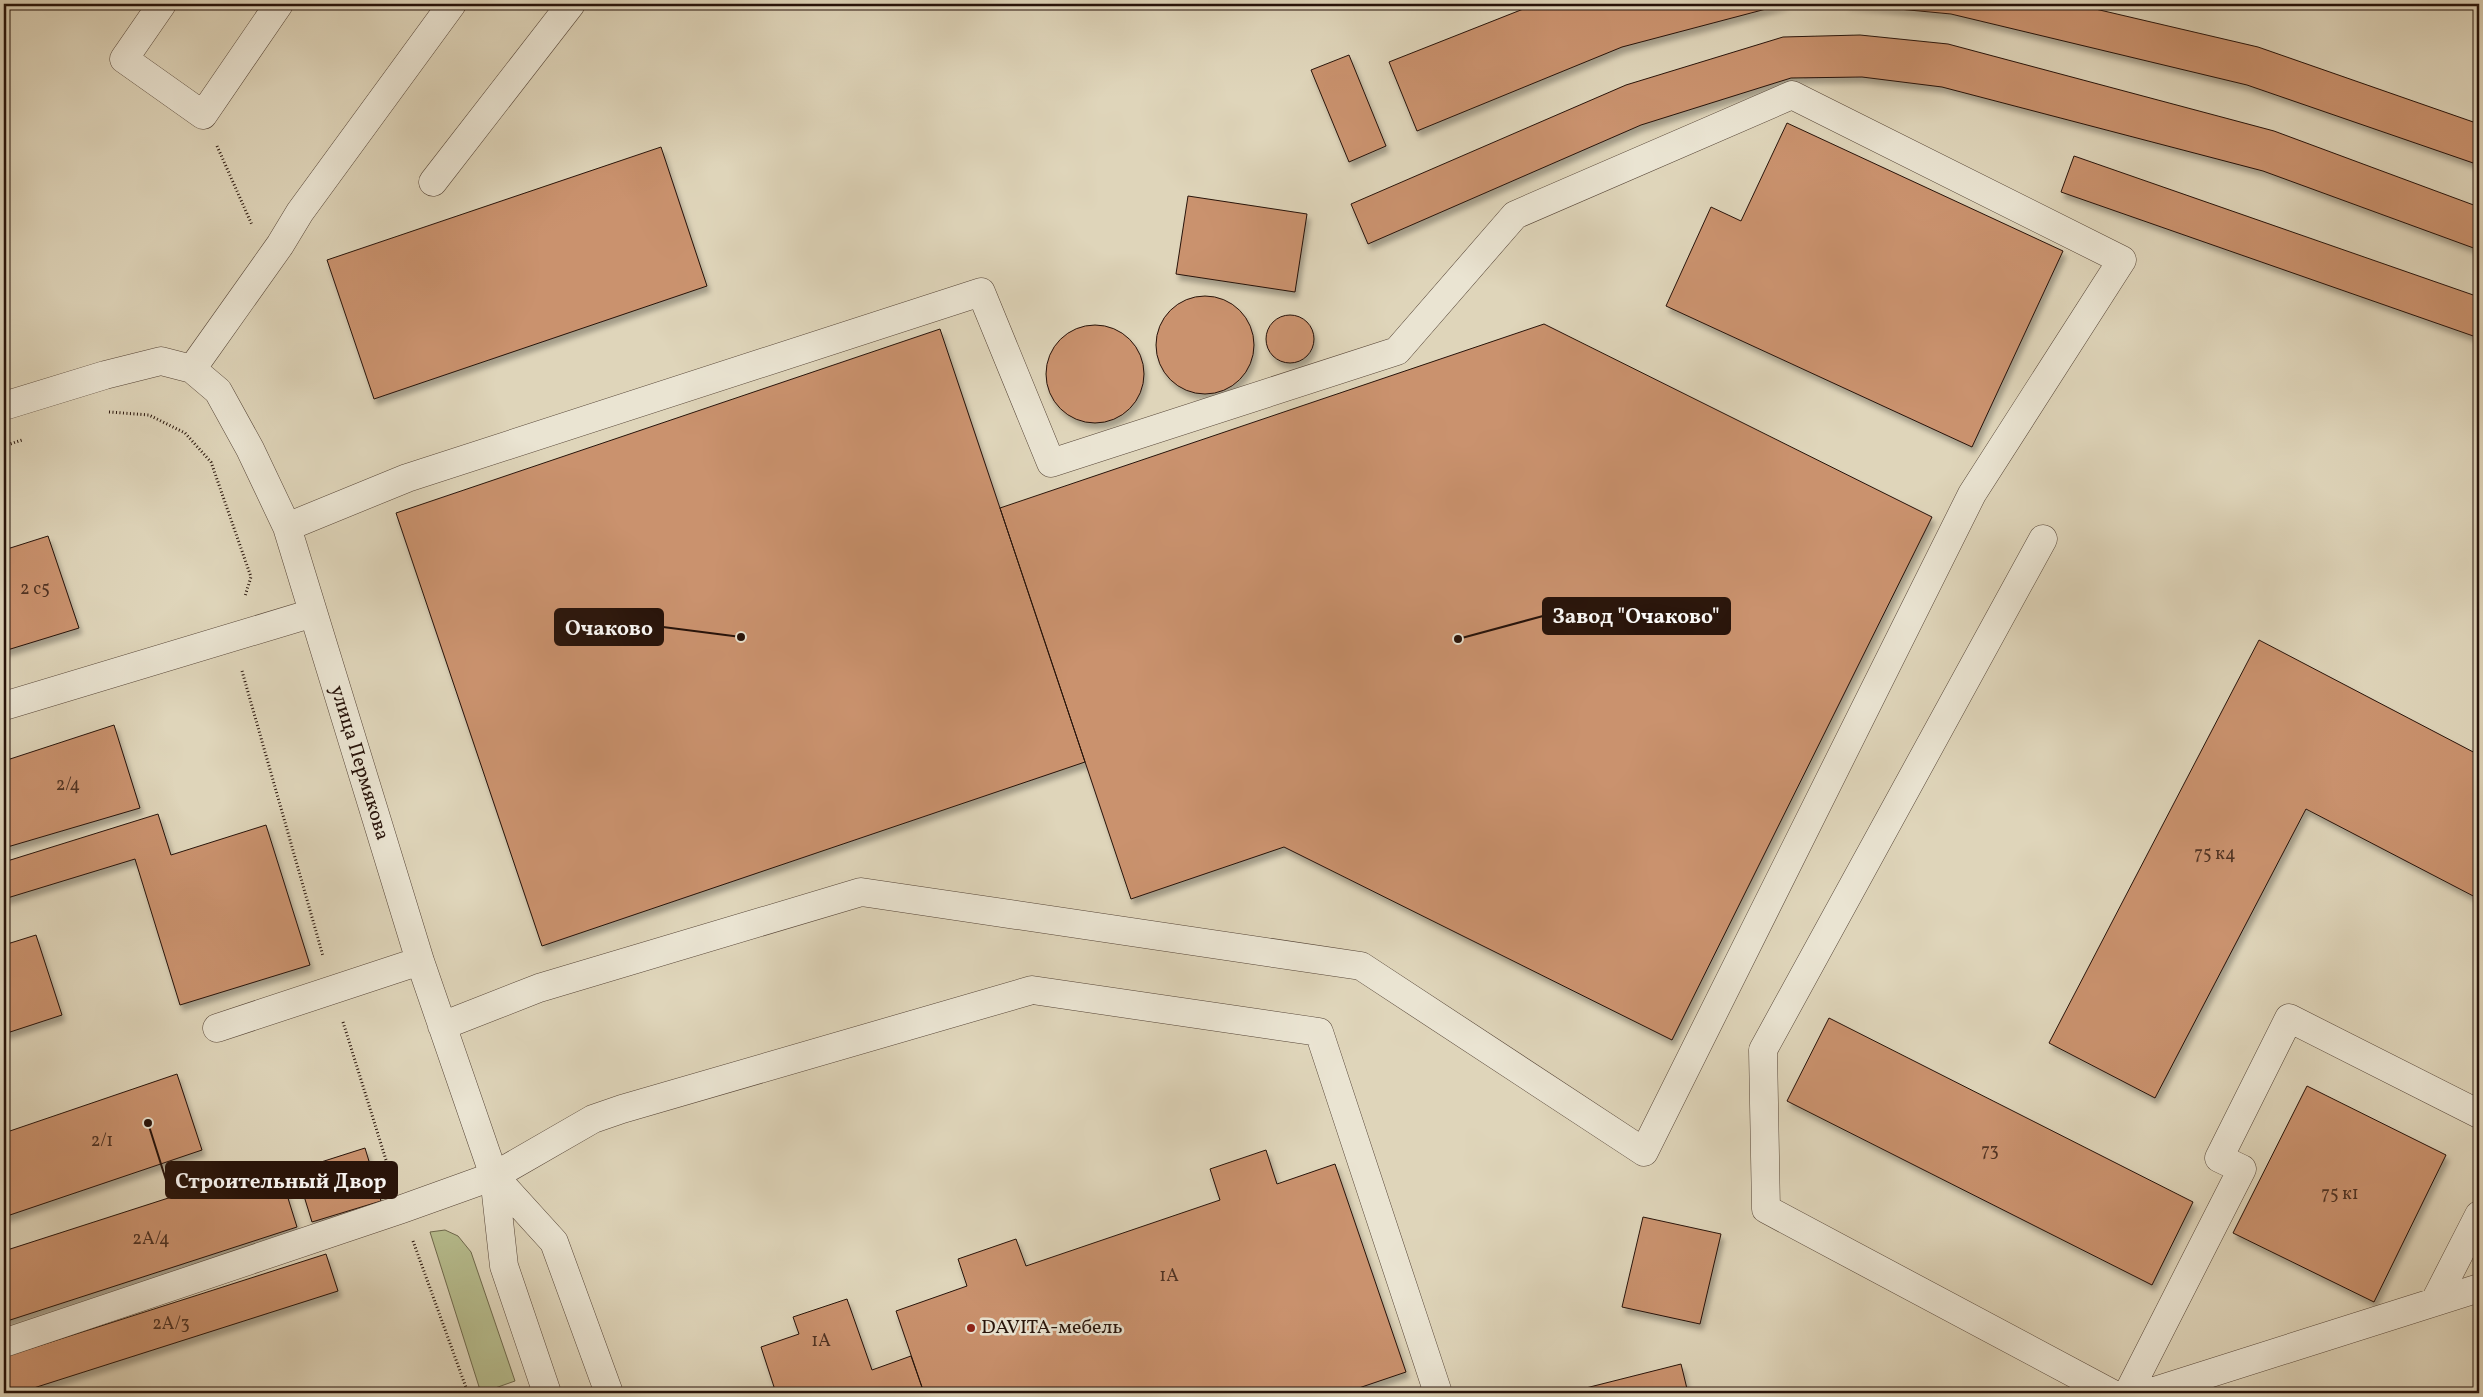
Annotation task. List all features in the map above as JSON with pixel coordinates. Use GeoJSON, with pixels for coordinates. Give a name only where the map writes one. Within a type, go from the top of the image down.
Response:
{"type":"FeatureCollection","features":[{"type":"Feature","properties":{"kind":"street"},"geometry":{"type":"LineString","coordinates":[[162,4],[124,59],[203,114],[279,4]]}},
{"type":"Feature","properties":{"kind":"street"},"geometry":{"type":"LineString","coordinates":[[4,406],[105,375],[161,361],[192,369],[280,245],[300,212],[452,4]]}},
{"type":"Feature","properties":{"kind":"street"},"geometry":{"type":"LineString","coordinates":[[433,182],[571,4]]}},
{"type":"Feature","properties":{"kind":"street"},"geometry":{"type":"LineString","coordinates":[[287,527],[407,478],[981,292],[1051,463],[1397,351],[1515,215],[1792,95],[2122,260],[1972,494],[1644,1152],[1361,966],[861,892],[539,988],[442,1026]]}},
{"type":"Feature","properties":{"kind":"street","name":"улица Пермякова"},"geometry":{"type":"LineString","coordinates":[[192,369],[218,391],[250,449],[287,527],[420,960],[494,1176],[504,1266],[547,1393]]}},
{"type":"Feature","properties":{"kind":"street"},"geometry":{"type":"LineString","coordinates":[[2043,539],[1763,1050],[1766,1209],[2110,1393]]}},
{"type":"Feature","properties":{"kind":"street"},"geometry":{"type":"LineString","coordinates":[[4,706],[313,613]]}},
{"type":"Feature","properties":{"kind":"street"},"geometry":{"type":"LineString","coordinates":[[217,1028],[420,960]]}},
{"type":"Feature","properties":{"kind":"street"},"geometry":{"type":"LineString","coordinates":[[4,1343],[402,1209],[494,1176],[593,1119],[1032,990],[1319,1032],[1438,1393]]}},
{"type":"Feature","properties":{"kind":"street"},"geometry":{"type":"LineString","coordinates":[[2128,1393],[2242,1169],[2219,1158],[2289,1018],[2479,1114]]}},
{"type":"Feature","properties":{"kind":"street","name":"улица Пермякова"},"geometry":{"type":"LineString","coordinates":[[494,1176],[554,1242],[609,1393]]}},
{"type":"Feature","properties":{"kind":"street"},"geometry":{"type":"LineString","coordinates":[[2435,1301],[2479,1215]]}},
{"type":"Feature","properties":{"kind":"street"},"geometry":{"type":"LineString","coordinates":[[2148,1393],[2479,1288]]}},
{"type":"Feature","properties":{"kind":"path"},"geometry":{"type":"LineString","coordinates":[[203,114],[254,228]]}},
{"type":"Feature","properties":{"kind":"path"},"geometry":{"type":"LineString","coordinates":[[106,412],[149,415],[185,433],[211,462],[251,577],[232,636],[333,990],[402,1209],[468,1393]]}},
{"type":"Feature","properties":{"kind":"path"},"geometry":{"type":"LineString","coordinates":[[4,446],[32,436]]}},
{"type":"Feature","properties":{"kind":"green space"},"geometry":{"type":"Polygon","coordinates":[[[445,1230],[458,1236],[471,1252],[515,1381],[481,1393],[430,1232],[445,1230]]]}},
{"type":"Feature","properties":{"kind":"building"},"geometry":{"type":"Polygon","coordinates":[[[1536,4],[1785,4],[1622,47],[1417,131],[1389,62],[1536,4]]]}},
{"type":"Feature","properties":{"kind":"building"},"geometry":{"type":"Polygon","coordinates":[[[1846,4],[2074,4],[2258,47],[2479,124],[2479,165],[2247,85],[1951,14],[1846,4]]]}},
{"type":"Feature","properties":{"kind":"building"},"geometry":{"type":"Polygon","coordinates":[[[1860,35],[1948,44],[2274,131],[2479,207],[2479,250],[2263,171],[1942,87],[1862,77],[1791,78],[1641,125],[1368,244],[1351,204],[1626,85],[1783,37],[1860,35]]]}},
{"type":"Feature","properties":{"kind":"building"},"geometry":{"type":"Polygon","coordinates":[[[1349,55],[1386,146],[1349,162],[1311,70],[1349,55]]]}},
{"type":"Feature","properties":{"kind":"building"},"geometry":{"type":"Polygon","coordinates":[[[1787,123],[2063,251],[1972,447],[1666,306],[1711,207],[1741,221],[1787,123]]]}},
{"type":"Feature","properties":{"kind":"building"},"geometry":{"type":"Polygon","coordinates":[[[661,147],[707,286],[374,399],[327,260],[661,147]]]}},
{"type":"Feature","properties":{"kind":"building"},"geometry":{"type":"Polygon","coordinates":[[[2074,156],[2479,297],[2479,338],[2061,192],[2074,156]]]}},
{"type":"Feature","properties":{"kind":"building"},"geometry":{"type":"Polygon","coordinates":[[[1188,196],[1307,214],[1295,292],[1176,274],[1188,196]]]}},
{"type":"Feature","properties":{"kind":"building"},"geometry":{"type":"Polygon","coordinates":[[[1205,296],[1224,300],[1240,310],[1250,326],[1254,345],[1250,364],[1240,380],[1224,390],[1205,394],[1186,390],[1170,380],[1160,364],[1156,345],[1160,326],[1170,310],[1186,300],[1205,296]]]}},
{"type":"Feature","properties":{"kind":"building"},"geometry":{"type":"Polygon","coordinates":[[[1285,315],[1295,315],[1307,322],[1314,334],[1314,344],[1307,356],[1295,363],[1285,363],[1277,359],[1270,352],[1266,344],[1266,334],[1270,326],[1277,319],[1285,315]]]}},
{"type":"Feature","properties":{"kind":"building"},"geometry":{"type":"Polygon","coordinates":[[[1544,324],[1932,517],[1672,1040],[1284,847],[1131,899],[1000,508],[1544,324]]]}},
{"type":"Feature","properties":{"kind":"building"},"geometry":{"type":"Polygon","coordinates":[[[1095,325],[1114,329],[1130,339],[1140,355],[1144,374],[1140,393],[1130,409],[1114,419],[1095,423],[1076,419],[1060,409],[1050,393],[1046,374],[1050,355],[1060,339],[1076,329],[1095,325]]]}},
{"type":"Feature","properties":{"kind":"building"},"geometry":{"type":"Polygon","coordinates":[[[940,329],[1085,762],[542,946],[396,513],[940,329]]]}},
{"type":"Feature","properties":{"kind":"building"},"geometry":{"type":"Polygon","coordinates":[[[48,536],[79,628],[4,651],[4,550],[48,536]]]}},
{"type":"Feature","properties":{"kind":"building"},"geometry":{"type":"Polygon","coordinates":[[[2259,640],[2479,755],[2479,899],[2306,809],[2155,1098],[2049,1043],[2259,640]]]}},
{"type":"Feature","properties":{"kind":"building"},"geometry":{"type":"Polygon","coordinates":[[[114,725],[140,808],[4,848],[4,761],[114,725]]]}},
{"type":"Feature","properties":{"kind":"building"},"geometry":{"type":"Polygon","coordinates":[[[158,814],[171,855],[266,825],[310,965],[180,1005],[135,859],[4,899],[4,862],[158,814]]]}},
{"type":"Feature","properties":{"kind":"building"},"geometry":{"type":"Polygon","coordinates":[[[36,935],[62,1015],[4,1034],[4,945],[36,935]]]}},
{"type":"Feature","properties":{"kind":"building"},"geometry":{"type":"Polygon","coordinates":[[[1829,1018],[2193,1202],[2152,1285],[1787,1101],[1829,1018]]]}},
{"type":"Feature","properties":{"kind":"building"},"geometry":{"type":"Polygon","coordinates":[[[177,1074],[202,1150],[4,1217],[4,1133],[177,1074]]]}},
{"type":"Feature","properties":{"kind":"building"},"geometry":{"type":"Polygon","coordinates":[[[2307,1086],[2446,1155],[2374,1302],[2233,1233],[2307,1086]]]}},
{"type":"Feature","properties":{"kind":"building"},"geometry":{"type":"Polygon","coordinates":[[[365,1148],[381,1201],[312,1222],[296,1170],[365,1148]]]}},
{"type":"Feature","properties":{"kind":"building"},"geometry":{"type":"Polygon","coordinates":[[[1266,1150],[1277,1184],[1335,1164],[1406,1372],[1344,1393],[924,1393],[896,1311],[967,1286],[958,1259],[1016,1239],[1026,1266],[1220,1200],[1210,1169],[1266,1150]]]}},
{"type":"Feature","properties":{"kind":"building"},"geometry":{"type":"Polygon","coordinates":[[[277,1163],[297,1227],[4,1322],[4,1251],[277,1163]]]}},
{"type":"Feature","properties":{"kind":"building"},"geometry":{"type":"Polygon","coordinates":[[[1643,1217],[1721,1234],[1700,1324],[1622,1307],[1643,1217]]]}},
{"type":"Feature","properties":{"kind":"building"},"geometry":{"type":"Polygon","coordinates":[[[326,1254],[338,1291],[18,1393],[4,1393],[4,1357],[326,1254]]]}},
{"type":"Feature","properties":{"kind":"building"},"geometry":{"type":"Polygon","coordinates":[[[847,1299],[872,1370],[911,1356],[924,1393],[776,1393],[761,1347],[799,1334],[793,1317],[847,1299]]]}},
{"type":"Feature","properties":{"kind":"building"},"geometry":{"type":"Polygon","coordinates":[[[1681,1364],[1688,1393],[1566,1393],[1681,1364]]]}},
{"type":"Feature","properties":{"kind":"place","name":"Очаково"},"geometry":{"type":"Point","coordinates":[741,637]}},
{"type":"Feature","properties":{"kind":"place","name":"Завод \"Очаково\""},"geometry":{"type":"Point","coordinates":[1458,639]}},
{"type":"Feature","properties":{"kind":"place","name":"Строительный Двор"},"geometry":{"type":"Point","coordinates":[148,1123]}},
{"type":"Feature","properties":{"kind":"place","name":"DAVITA-мебель"},"geometry":{"type":"Point","coordinates":[971,1328]}}]}
